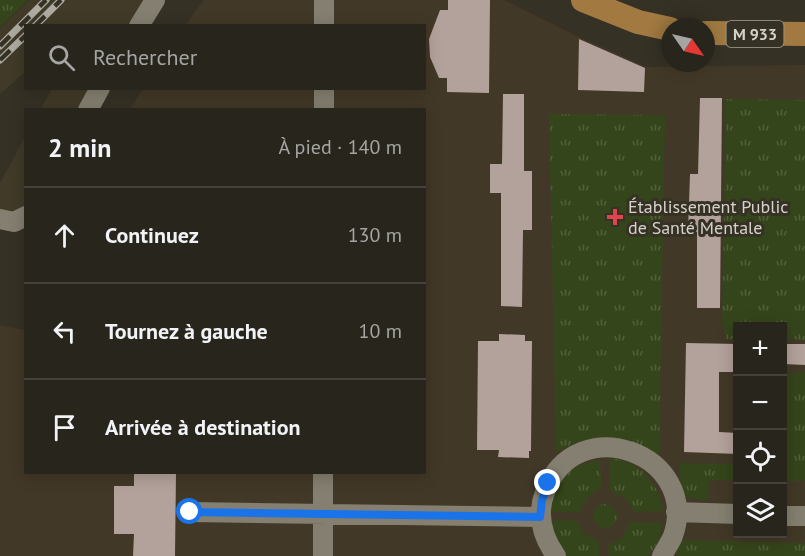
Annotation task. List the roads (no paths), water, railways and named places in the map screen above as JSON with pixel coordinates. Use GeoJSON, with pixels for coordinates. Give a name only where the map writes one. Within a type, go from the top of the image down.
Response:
{"type":"FeatureCollection","features":[{"type":"Feature","properties":{"kind":"main road"},"geometry":{"type":"LineString","coordinates":[[583,0],[630,19],[661,27]]}},
{"type":"Feature","properties":{"kind":"main road","name":"M 933"},"geometry":{"type":"LineString","coordinates":[[715,33],[805,34]]}},
{"type":"Feature","properties":{"kind":"street"},"geometry":{"type":"LineString","coordinates":[[140,24],[155,0]]}},
{"type":"Feature","properties":{"kind":"street"},"geometry":{"type":"LineString","coordinates":[[324,0],[324,24]]}},
{"type":"Feature","properties":{"kind":"street"},"geometry":{"type":"LineString","coordinates":[[89,108],[99,90]]}},
{"type":"Feature","properties":{"kind":"street"},"geometry":{"type":"LineString","coordinates":[[324,90],[324,108]]}},
{"type":"Feature","properties":{"kind":"street"},"geometry":{"type":"LineString","coordinates":[[0,219],[14,222],[24,217]]}},
{"type":"Feature","properties":{"kind":"street"},"geometry":{"type":"LineString","coordinates":[[549,552],[540,517],[545,491],[558,468],[575,455],[594,448],[615,447],[635,452],[652,463],[666,478],[673,495],[676,513],[673,535],[662,556]]}},
{"type":"Feature","properties":{"kind":"street"},"geometry":{"type":"LineString","coordinates":[[323,474],[323,556]]}},
{"type":"Feature","properties":{"kind":"street"},"geometry":{"type":"LineString","coordinates":[[190,512],[540,517]]}},
{"type":"Feature","properties":{"kind":"street"},"geometry":{"type":"LineString","coordinates":[[676,513],[733,514]]}},
{"type":"Feature","properties":{"kind":"street"},"geometry":{"type":"LineString","coordinates":[[787,516],[805,516]]}},
{"type":"Feature","properties":{"kind":"railway"},"geometry":{"type":"LineString","coordinates":[[0,46],[46,0]]}},
{"type":"Feature","properties":{"kind":"railway"},"geometry":{"type":"LineString","coordinates":[[37,24],[61,0]]}},
{"type":"Feature","properties":{"kind":"railway"},"geometry":{"type":"LineString","coordinates":[[0,60],[24,37]]}},
{"type":"Feature","properties":{"kind":"place","name":"Établissement Public de Santé Mentale"},"geometry":{"type":"Point","coordinates":[615,217]}}]}
